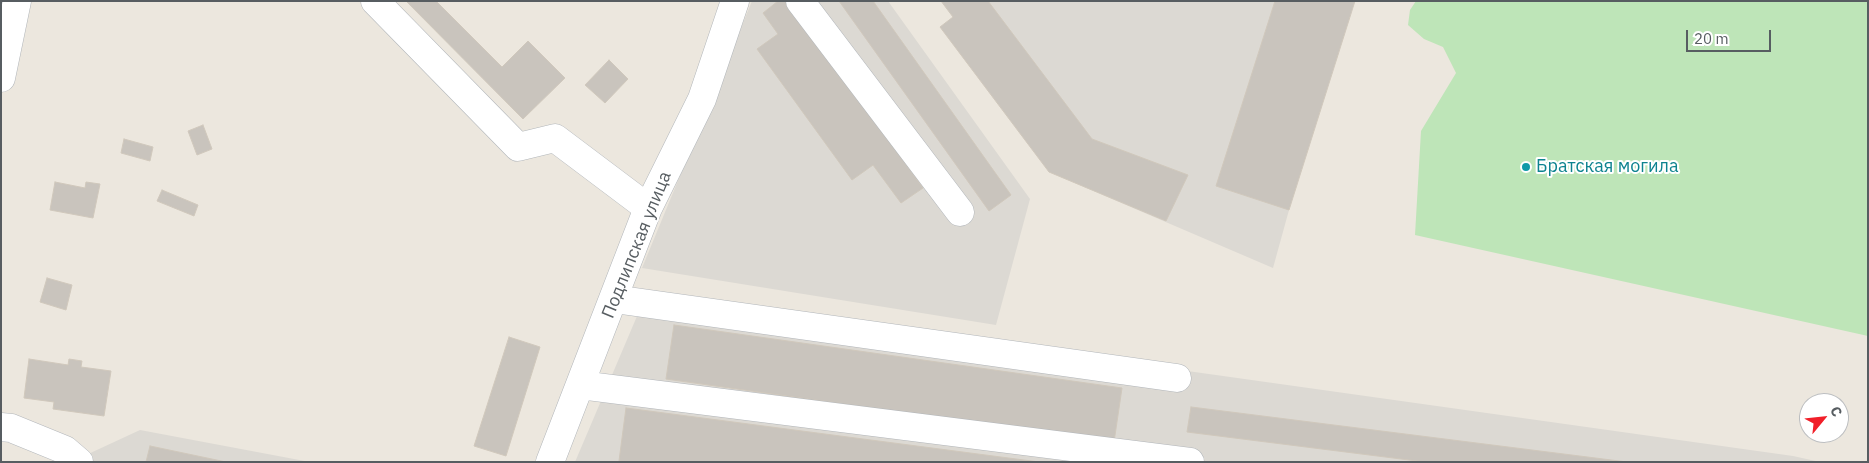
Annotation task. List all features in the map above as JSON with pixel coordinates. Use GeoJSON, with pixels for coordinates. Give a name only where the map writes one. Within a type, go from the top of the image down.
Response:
{"type":"FeatureCollection","features":[{"type":"Feature","properties":{"kind":"street"},"geometry":{"type":"LineString","coordinates":[[1,78],[17,1]]}},
{"type":"Feature","properties":{"kind":"street"},"geometry":{"type":"LineString","coordinates":[[375,1],[518,146],[555,138],[648,208]]}},
{"type":"Feature","properties":{"kind":"street","name":"Подлипская улица"},"geometry":{"type":"LineString","coordinates":[[550,462],[648,208],[702,99],[735,1]]}},
{"type":"Feature","properties":{"kind":"street"},"geometry":{"type":"LineString","coordinates":[[800,1],[960,212]]}},
{"type":"Feature","properties":{"kind":"street"},"geometry":{"type":"LineString","coordinates":[[614,299],[1177,378]]}},
{"type":"Feature","properties":{"kind":"street"},"geometry":{"type":"LineString","coordinates":[[580,385],[1190,462]]}},
{"type":"Feature","properties":{"kind":"street"},"geometry":{"type":"LineString","coordinates":[[1,427],[11,428],[65,450],[79,462]]}},
{"type":"Feature","properties":{"kind":"shaded area"},"geometry":{"type":"Polygon","coordinates":[[[752,1],[888,1],[1030,199],[996,325],[642,268],[752,1]]]}},
{"type":"Feature","properties":{"kind":"shaded area"},"geometry":{"type":"Polygon","coordinates":[[[941,1],[1355,1],[1289,210],[1273,268],[1049,172],[940,27],[953,17],[941,1]]]}},
{"type":"Feature","properties":{"kind":"shaded area"},"geometry":{"type":"Polygon","coordinates":[[[646,295],[1793,456],[1820,462],[575,462],[646,295]]]}},
{"type":"Feature","properties":{"kind":"shaded area"},"geometry":{"type":"Polygon","coordinates":[[[140,430],[310,462],[71,462],[140,430]]]}},
{"type":"Feature","properties":{"kind":"green space"},"geometry":{"type":"Polygon","coordinates":[[[1416,1],[1868,1],[1868,336],[1415,235],[1421,131],[1456,73],[1443,47],[1424,39],[1408,25],[1410,10],[1416,1]]]}},
{"type":"Feature","properties":{"kind":"building"},"geometry":{"type":"Polygon","coordinates":[[[406,1],[436,1],[502,67],[528,41],[565,78],[523,119],[406,1]]]}},
{"type":"Feature","properties":{"kind":"building"},"geometry":{"type":"Polygon","coordinates":[[[778,1],[788,1],[923,188],[901,203],[873,165],[852,180],[757,49],[778,34],[763,13],[778,1]]]}},
{"type":"Feature","properties":{"kind":"building"},"geometry":{"type":"Polygon","coordinates":[[[839,1],[873,1],[1011,195],[989,211],[839,1]]]}},
{"type":"Feature","properties":{"kind":"building"},"geometry":{"type":"Polygon","coordinates":[[[941,1],[988,1],[1092,139],[1188,175],[1166,221],[1049,172],[940,27],[953,17],[941,1]]]}},
{"type":"Feature","properties":{"kind":"building"},"geometry":{"type":"Polygon","coordinates":[[[1275,1],[1355,1],[1289,210],[1216,186],[1275,1]]]}},
{"type":"Feature","properties":{"kind":"building"},"geometry":{"type":"Polygon","coordinates":[[[609,60],[628,79],[605,103],[585,85],[609,60]]]}},
{"type":"Feature","properties":{"kind":"building"},"geometry":{"type":"Polygon","coordinates":[[[203,125],[212,149],[197,155],[188,131],[203,125]]]}},
{"type":"Feature","properties":{"kind":"building"},"geometry":{"type":"Polygon","coordinates":[[[124,139],[153,147],[150,161],[121,153],[124,139]]]}},
{"type":"Feature","properties":{"kind":"building"},"geometry":{"type":"Polygon","coordinates":[[[55,182],[85,188],[86,182],[100,184],[93,218],[50,210],[55,182]]]}},
{"type":"Feature","properties":{"kind":"building"},"geometry":{"type":"Polygon","coordinates":[[[162,190],[198,205],[194,216],[157,201],[162,190]]]}},
{"type":"Feature","properties":{"kind":"building"},"geometry":{"type":"Polygon","coordinates":[[[47,278],[72,285],[66,310],[40,302],[47,278]]]}},
{"type":"Feature","properties":{"kind":"building"},"geometry":{"type":"Polygon","coordinates":[[[674,325],[1122,388],[1114,442],[666,379],[674,325]]]}},
{"type":"Feature","properties":{"kind":"building"},"geometry":{"type":"Polygon","coordinates":[[[509,337],[540,347],[506,456],[474,446],[509,337]]]}},
{"type":"Feature","properties":{"kind":"building"},"geometry":{"type":"Polygon","coordinates":[[[29,359],[68,365],[69,359],[82,361],[81,367],[111,371],[104,416],[53,409],[54,402],[24,398],[29,359]]]}},
{"type":"Feature","properties":{"kind":"building"},"geometry":{"type":"Polygon","coordinates":[[[1191,407],[1627,462],[1425,462],[1187,432],[1191,407]]]}},
{"type":"Feature","properties":{"kind":"building"},"geometry":{"type":"Polygon","coordinates":[[[626,408],[1039,462],[619,461],[626,408]]]}},
{"type":"Feature","properties":{"kind":"building"},"geometry":{"type":"Polygon","coordinates":[[[150,446],[226,462],[146,462],[150,446]]]}},
{"type":"Feature","properties":{"kind":"place","name":"Братская могила"},"geometry":{"type":"Point","coordinates":[1526,167]}}]}
